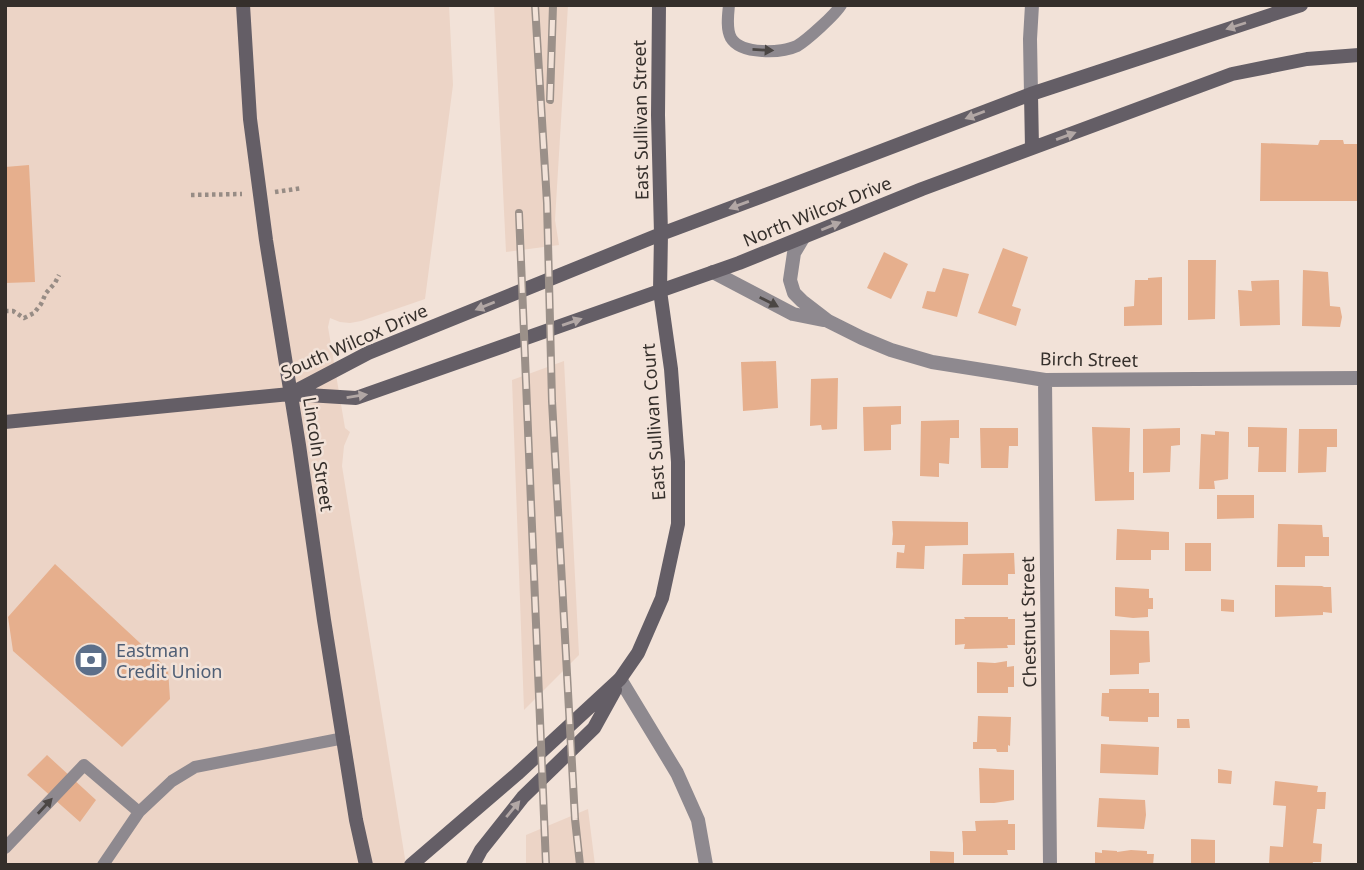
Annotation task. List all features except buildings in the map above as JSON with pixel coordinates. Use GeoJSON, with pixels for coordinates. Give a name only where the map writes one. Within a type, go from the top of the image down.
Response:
{"type":"FeatureCollection","features":[{"type":"Feature","properties":{"kind":"main road","name":"Lincoln Street"},"geometry":{"type":"LineString","coordinates":[[243,5],[250,119],[266,240],[324,620],[356,820],[366,865]]}},
{"type":"Feature","properties":{"kind":"main road","name":"East Sullivan Street"},"geometry":{"type":"LineString","coordinates":[[659,5],[661,234]]}},
{"type":"Feature","properties":{"kind":"main road","name":"North Wilcox Drive"},"geometry":{"type":"LineString","coordinates":[[661,234],[1031,94],[1301,5]]}},
{"type":"Feature","properties":{"kind":"main road","name":"North Wilcox Drive"},"geometry":{"type":"LineString","coordinates":[[289,394],[356,398],[713,272],[1032,148],[1232,74],[1307,59],[1359,55]]}},
{"type":"Feature","properties":{"kind":"main road"},"geometry":{"type":"LineString","coordinates":[[1031,94],[1032,148]]}},
{"type":"Feature","properties":{"kind":"main road","name":"South Wilcox Drive"},"geometry":{"type":"LineString","coordinates":[[5,422],[289,394],[368,353],[661,234]]}},
{"type":"Feature","properties":{"kind":"main road","name":"East Sullivan Court"},"geometry":{"type":"LineString","coordinates":[[411,865],[517,774],[620,679],[638,653],[662,598],[678,524],[678,463],[671,369],[660,291],[661,234]]}},
{"type":"Feature","properties":{"kind":"main road"},"geometry":{"type":"LineString","coordinates":[[473,865],[481,850],[523,797],[594,728],[620,679]]}},
{"type":"Feature","properties":{"kind":"street"},"geometry":{"type":"LineString","coordinates":[[1031,94],[1032,5]]}},
{"type":"Feature","properties":{"kind":"street","name":"Birch Street"},"geometry":{"type":"LineString","coordinates":[[803,238],[794,253],[790,280],[794,293],[802,301],[828,321],[862,338],[932,362],[1045,380],[1359,378]]}},
{"type":"Feature","properties":{"kind":"street","name":"Birch Street"},"geometry":{"type":"LineString","coordinates":[[713,272],[793,314],[828,321]]}},
{"type":"Feature","properties":{"kind":"street","name":"Chestnut Street"},"geometry":{"type":"LineString","coordinates":[[1045,380],[1050,865]]}},
{"type":"Feature","properties":{"kind":"street"},"geometry":{"type":"LineString","coordinates":[[620,679],[677,773],[698,820],[706,865]]}},
{"type":"Feature","properties":{"kind":"lane"},"geometry":{"type":"LineString","coordinates":[[729,5],[728,25],[731,38],[741,46],[762,52],[797,46],[836,14],[841,5]]}},
{"type":"Feature","properties":{"kind":"lane"},"geometry":{"type":"LineString","coordinates":[[103,865],[139,812],[172,781],[195,767],[344,738]]}},
{"type":"Feature","properties":{"kind":"lane"},"geometry":{"type":"LineString","coordinates":[[5,848],[84,765],[139,812]]}},
{"type":"Feature","properties":{"kind":"path"},"geometry":{"type":"LineString","coordinates":[[5,311],[13,311],[24,318],[34,313],[59,275]]}},
{"type":"Feature","properties":{"kind":"shaded area"},"geometry":{"type":"Polygon","coordinates":[[[5,5],[449,5],[453,85],[425,299],[361,321],[350,323],[330,318],[328,327],[345,428],[350,432],[344,446],[342,466],[406,865],[5,865],[5,5]]]}},
{"type":"Feature","properties":{"kind":"shaded area"},"geometry":{"type":"Polygon","coordinates":[[[494,5],[568,5],[555,220],[559,245],[506,252],[494,5]]]}},
{"type":"Feature","properties":{"kind":"shaded area"},"geometry":{"type":"Polygon","coordinates":[[[564,361],[579,655],[524,710],[512,380],[564,361]]]}},
{"type":"Feature","properties":{"kind":"shaded area"},"geometry":{"type":"Polygon","coordinates":[[[588,809],[595,865],[526,865],[526,835],[588,809]]]}},
{"type":"Feature","properties":{"kind":"railway"},"geometry":{"type":"LineString","coordinates":[[535,5],[547,203],[552,401],[575,819],[580,865]]}},
{"type":"Feature","properties":{"kind":"railway"},"geometry":{"type":"LineString","coordinates":[[550,100],[553,5]]}},
{"type":"Feature","properties":{"kind":"railway"},"geometry":{"type":"LineString","coordinates":[[519,213],[546,865]]}},
{"type":"Feature","properties":{"kind":"place","name":"Eastman Credit Union"},"geometry":{"type":"Point","coordinates":[91,660]}}]}
